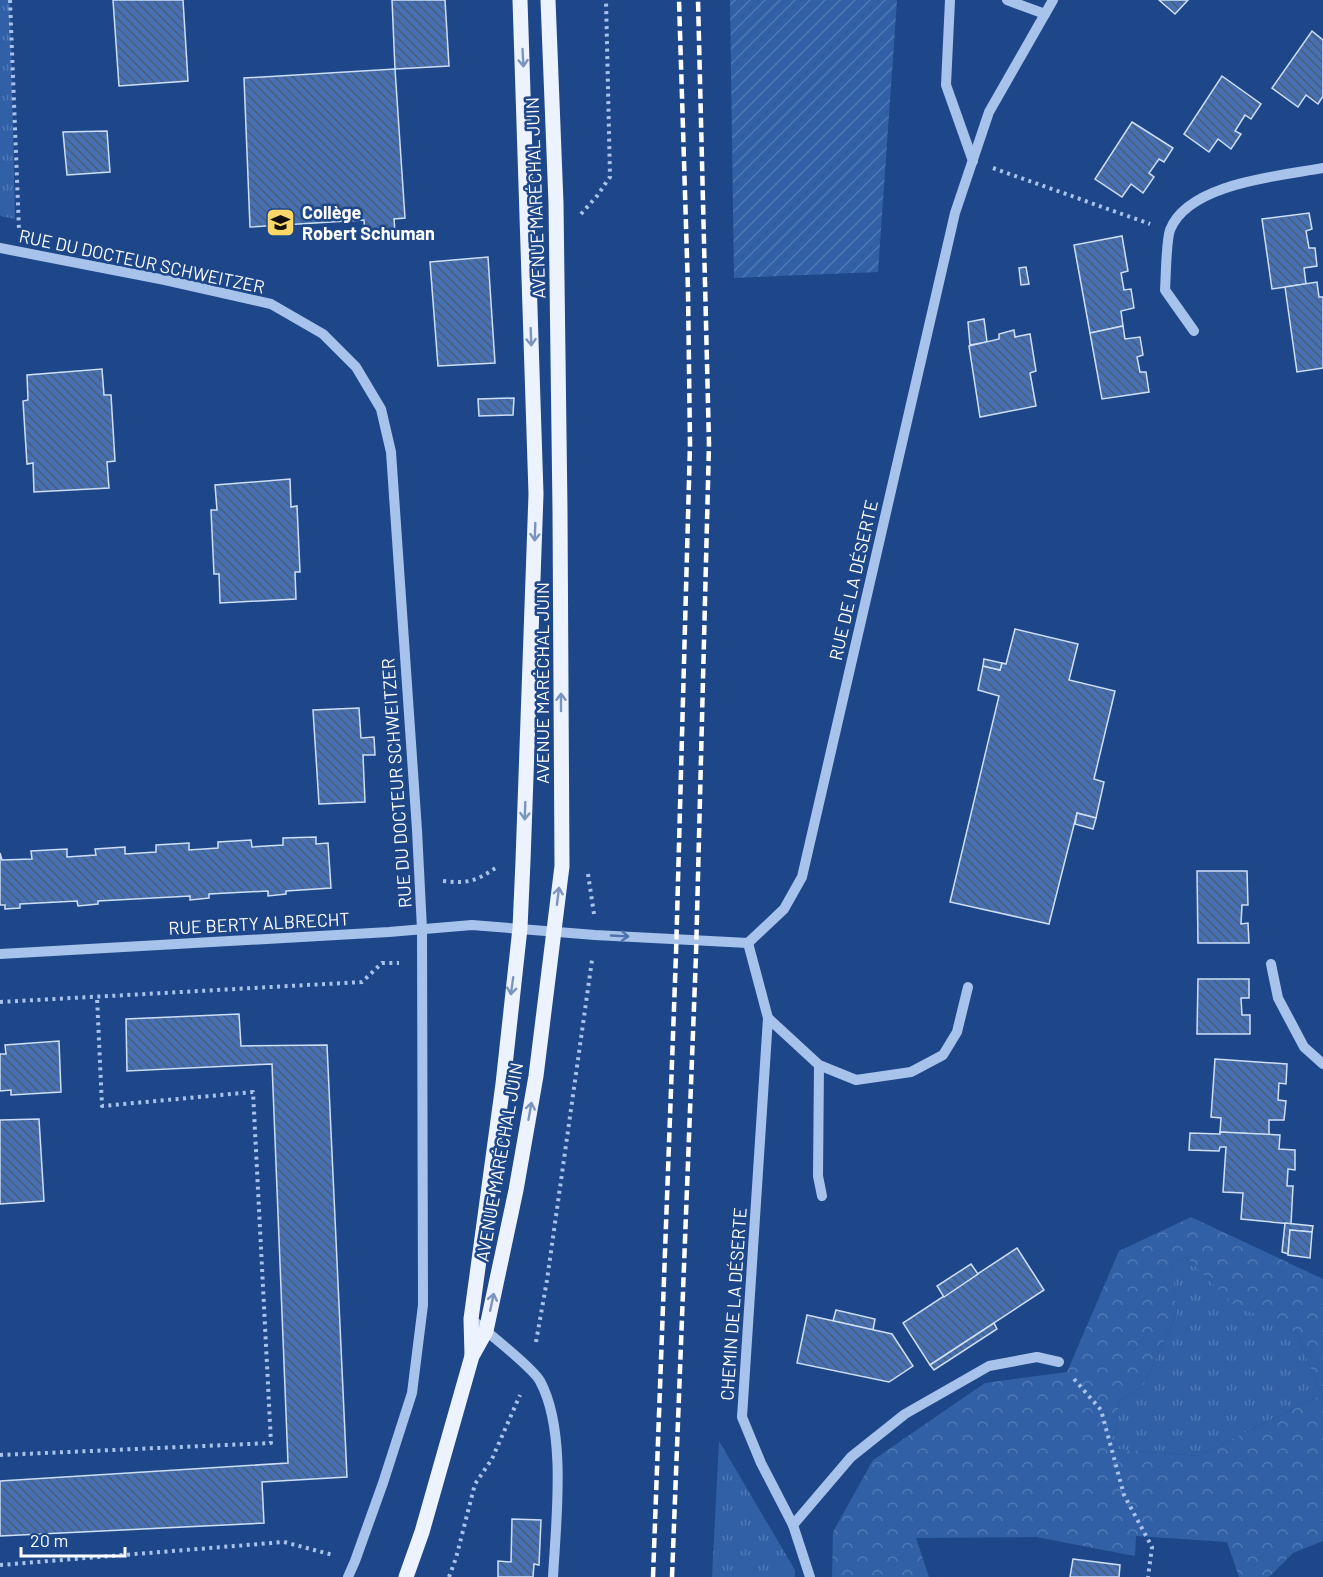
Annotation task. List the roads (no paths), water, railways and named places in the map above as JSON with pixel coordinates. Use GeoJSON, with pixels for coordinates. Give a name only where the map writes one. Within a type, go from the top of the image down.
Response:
{"type":"FeatureCollection","features":[{"type":"Feature","properties":{"kind":"main road","name":"AVENUE MARÉCHAL JUIN"},"geometry":{"type":"LineString","coordinates":[[472,1356],[471,1319],[500,1107],[520,928],[536,494],[520,0]]}},
{"type":"Feature","properties":{"kind":"main road","name":"AVENUE MARÉCHAL JUIN"},"geometry":{"type":"LineString","coordinates":[[406,1577],[422,1532],[472,1356],[486,1331],[516,1190],[536,1076],[562,866],[561,534],[556,203],[548,0]]}},
{"type":"Feature","properties":{"kind":"street"},"geometry":{"type":"LineString","coordinates":[[950,0],[946,85],[973,161]]}},
{"type":"Feature","properties":{"kind":"street"},"geometry":{"type":"LineString","coordinates":[[1007,0],[1045,14]]}},
{"type":"Feature","properties":{"kind":"street","name":"RUE DE LA DÉSERTE"},"geometry":{"type":"LineString","coordinates":[[748,943],[784,909],[802,877],[955,213],[989,112],[1053,0]]}},
{"type":"Feature","properties":{"kind":"street"},"geometry":{"type":"LineString","coordinates":[[1194,331],[1165,290],[1170,231],[1184,208],[1234,183],[1323,168]]}},
{"type":"Feature","properties":{"kind":"street","name":"RUE DU DOCTEUR SCHWEITZER"},"geometry":{"type":"LineString","coordinates":[[0,248],[165,280],[271,304],[323,334],[356,367],[381,409],[391,452],[422,929],[423,1305],[412,1393],[348,1577]]}},
{"type":"Feature","properties":{"kind":"street","name":"RUE BERTY ALBRECHT"},"geometry":{"type":"LineString","coordinates":[[0,954],[472,925],[520,928]]}},
{"type":"Feature","properties":{"kind":"street"},"geometry":{"type":"LineString","coordinates":[[520,928],[748,943]]}},
{"type":"Feature","properties":{"kind":"street","name":"CHEMIN DE LA DÉSERTE"},"geometry":{"type":"LineString","coordinates":[[748,943],[768,1018],[742,1416],[761,1463],[793,1525],[810,1577]]}},
{"type":"Feature","properties":{"kind":"street"},"geometry":{"type":"LineString","coordinates":[[1271,964],[1278,998],[1304,1047],[1323,1064]]}},
{"type":"Feature","properties":{"kind":"street"},"geometry":{"type":"LineString","coordinates":[[768,1018],[819,1065],[856,1080],[912,1072],[943,1055],[957,1032],[968,987]]}},
{"type":"Feature","properties":{"kind":"street"},"geometry":{"type":"LineString","coordinates":[[819,1065],[818,1176],[822,1196]]}},
{"type":"Feature","properties":{"kind":"street"},"geometry":{"type":"LineString","coordinates":[[471,1319],[540,1379],[554,1420],[558,1496],[552,1577]]}},
{"type":"Feature","properties":{"kind":"street"},"geometry":{"type":"LineString","coordinates":[[793,1525],[851,1457],[905,1414],[989,1366],[1037,1357],[1059,1362]]}},
{"type":"Feature","properties":{"kind":"railway"},"geometry":{"type":"LineString","coordinates":[[653,1577],[676,954],[690,444],[688,290],[679,0]]}},
{"type":"Feature","properties":{"kind":"railway"},"geometry":{"type":"LineString","coordinates":[[672,1577],[696,955],[709,444],[698,0]]}},
{"type":"Feature","properties":{"kind":"place","name":"Collège Robert Schuman"},"geometry":{"type":"Point","coordinates":[281,222]}}]}
